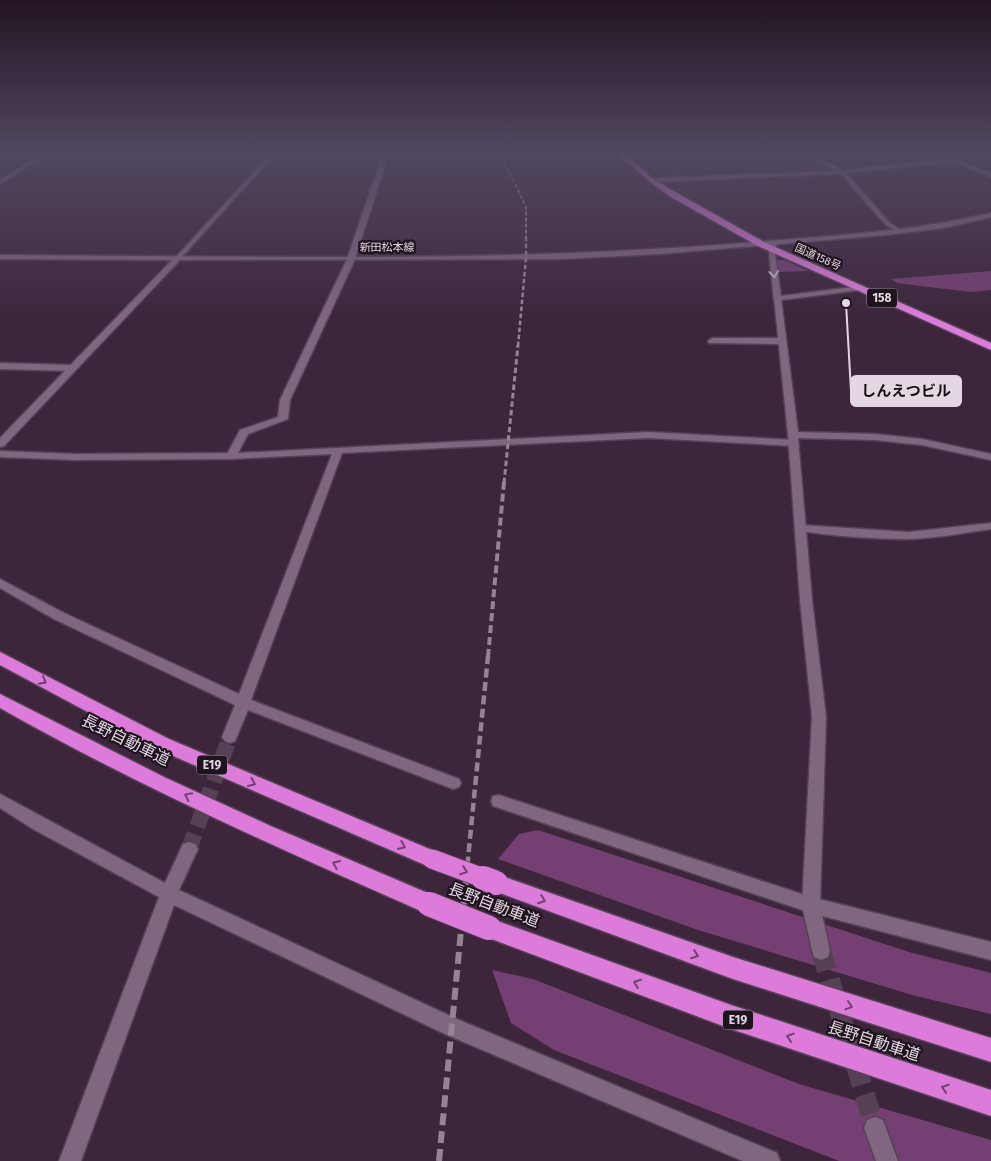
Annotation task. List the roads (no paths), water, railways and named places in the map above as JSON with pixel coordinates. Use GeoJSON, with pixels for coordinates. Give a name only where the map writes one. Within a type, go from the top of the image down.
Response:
{"type":"FeatureCollection","features":[{"type":"Feature","properties":{"kind":"highway","name":"国道158号"},"geometry":{"type":"LineString","coordinates":[[694,207],[761,244],[773,246],[991,339]]}},
{"type":"Feature","properties":{"kind":"highway","name":"国道158号"},"geometry":{"type":"LineString","coordinates":[[707,207],[773,246],[860,288],[991,347]]}},
{"type":"Feature","properties":{"kind":"highway","name":"長野自動車道"},"geometry":{"type":"LineString","coordinates":[[0,658],[163,744],[432,858],[496,883],[733,968],[991,1050]]}},
{"type":"Feature","properties":{"kind":"highway","name":"長野自動車道"},"geometry":{"type":"LineString","coordinates":[[0,700],[138,772],[264,832],[429,904],[731,1017],[991,1103]]}},
{"type":"Feature","properties":{"kind":"street"},"geometry":{"type":"LineString","coordinates":[[0,444],[224,207]]}},
{"type":"Feature","properties":{"kind":"street"},"geometry":{"type":"LineString","coordinates":[[231,456],[244,432],[283,419],[285,400],[351,259],[368,207]]}},
{"type":"Feature","properties":{"kind":"street"},"geometry":{"type":"LineString","coordinates":[[873,207],[888,224],[899,231]]}},
{"type":"Feature","properties":{"kind":"street"},"geometry":{"type":"LineString","coordinates":[[821,952],[811,905],[819,717],[773,246],[944,226],[991,215]]}},
{"type":"Feature","properties":{"kind":"street","name":"新田松本線"},"geometry":{"type":"LineString","coordinates":[[0,258],[351,259],[561,257],[761,244]]}},
{"type":"Feature","properties":{"kind":"street"},"geometry":{"type":"LineString","coordinates":[[777,299],[860,288]]}},
{"type":"Feature","properties":{"kind":"street"},"geometry":{"type":"LineString","coordinates":[[712,341],[782,341]]}},
{"type":"Feature","properties":{"kind":"street"},"geometry":{"type":"LineString","coordinates":[[0,366],[72,368]]}},
{"type":"Feature","properties":{"kind":"street"},"geometry":{"type":"LineString","coordinates":[[0,454],[76,457],[231,456],[648,434],[793,439],[875,437],[922,442],[991,457]]}},
{"type":"Feature","properties":{"kind":"street"},"geometry":{"type":"LineString","coordinates":[[230,737],[338,451]]}},
{"type":"Feature","properties":{"kind":"street"},"geometry":{"type":"LineString","coordinates":[[801,528],[910,536],[991,526]]}},
{"type":"Feature","properties":{"kind":"street"},"geometry":{"type":"LineString","coordinates":[[0,583],[59,616],[244,703],[452,783]]}},
{"type":"Feature","properties":{"kind":"street"},"geometry":{"type":"LineString","coordinates":[[0,800],[39,824],[169,894],[452,1027],[769,1161]]}},
{"type":"Feature","properties":{"kind":"street"},"geometry":{"type":"LineString","coordinates":[[499,801],[811,905],[991,951]]}},
{"type":"Feature","properties":{"kind":"street"},"geometry":{"type":"LineString","coordinates":[[70,1161],[169,894],[188,849]]}},
{"type":"Feature","properties":{"kind":"street"},"geometry":{"type":"LineString","coordinates":[[875,1128],[888,1161]]}},
{"type":"Feature","properties":{"kind":"tunnel"},"geometry":{"type":"LineString","coordinates":[[189,849],[230,737]]}},
{"type":"Feature","properties":{"kind":"tunnel"},"geometry":{"type":"LineString","coordinates":[[821,951],[875,1128]]}},
{"type":"Feature","properties":{"kind":"railway"},"geometry":{"type":"LineString","coordinates":[[518,346],[526,258],[526,207]]}},
{"type":"Feature","properties":{"kind":"railway"},"geometry":{"type":"LineString","coordinates":[[504,483],[518,345]]}},
{"type":"Feature","properties":{"kind":"railway"},"geometry":{"type":"LineString","coordinates":[[488,657],[504,482]]}},
{"type":"Feature","properties":{"kind":"railway"},"geometry":{"type":"LineString","coordinates":[[466,879],[488,656]]}},
{"type":"Feature","properties":{"kind":"railway"},"geometry":{"type":"LineString","coordinates":[[439,1161],[466,878]]}},
{"type":"Feature","properties":{"kind":"place","name":"しんえつビル"},"geometry":{"type":"Point","coordinates":[846,303]}}]}
